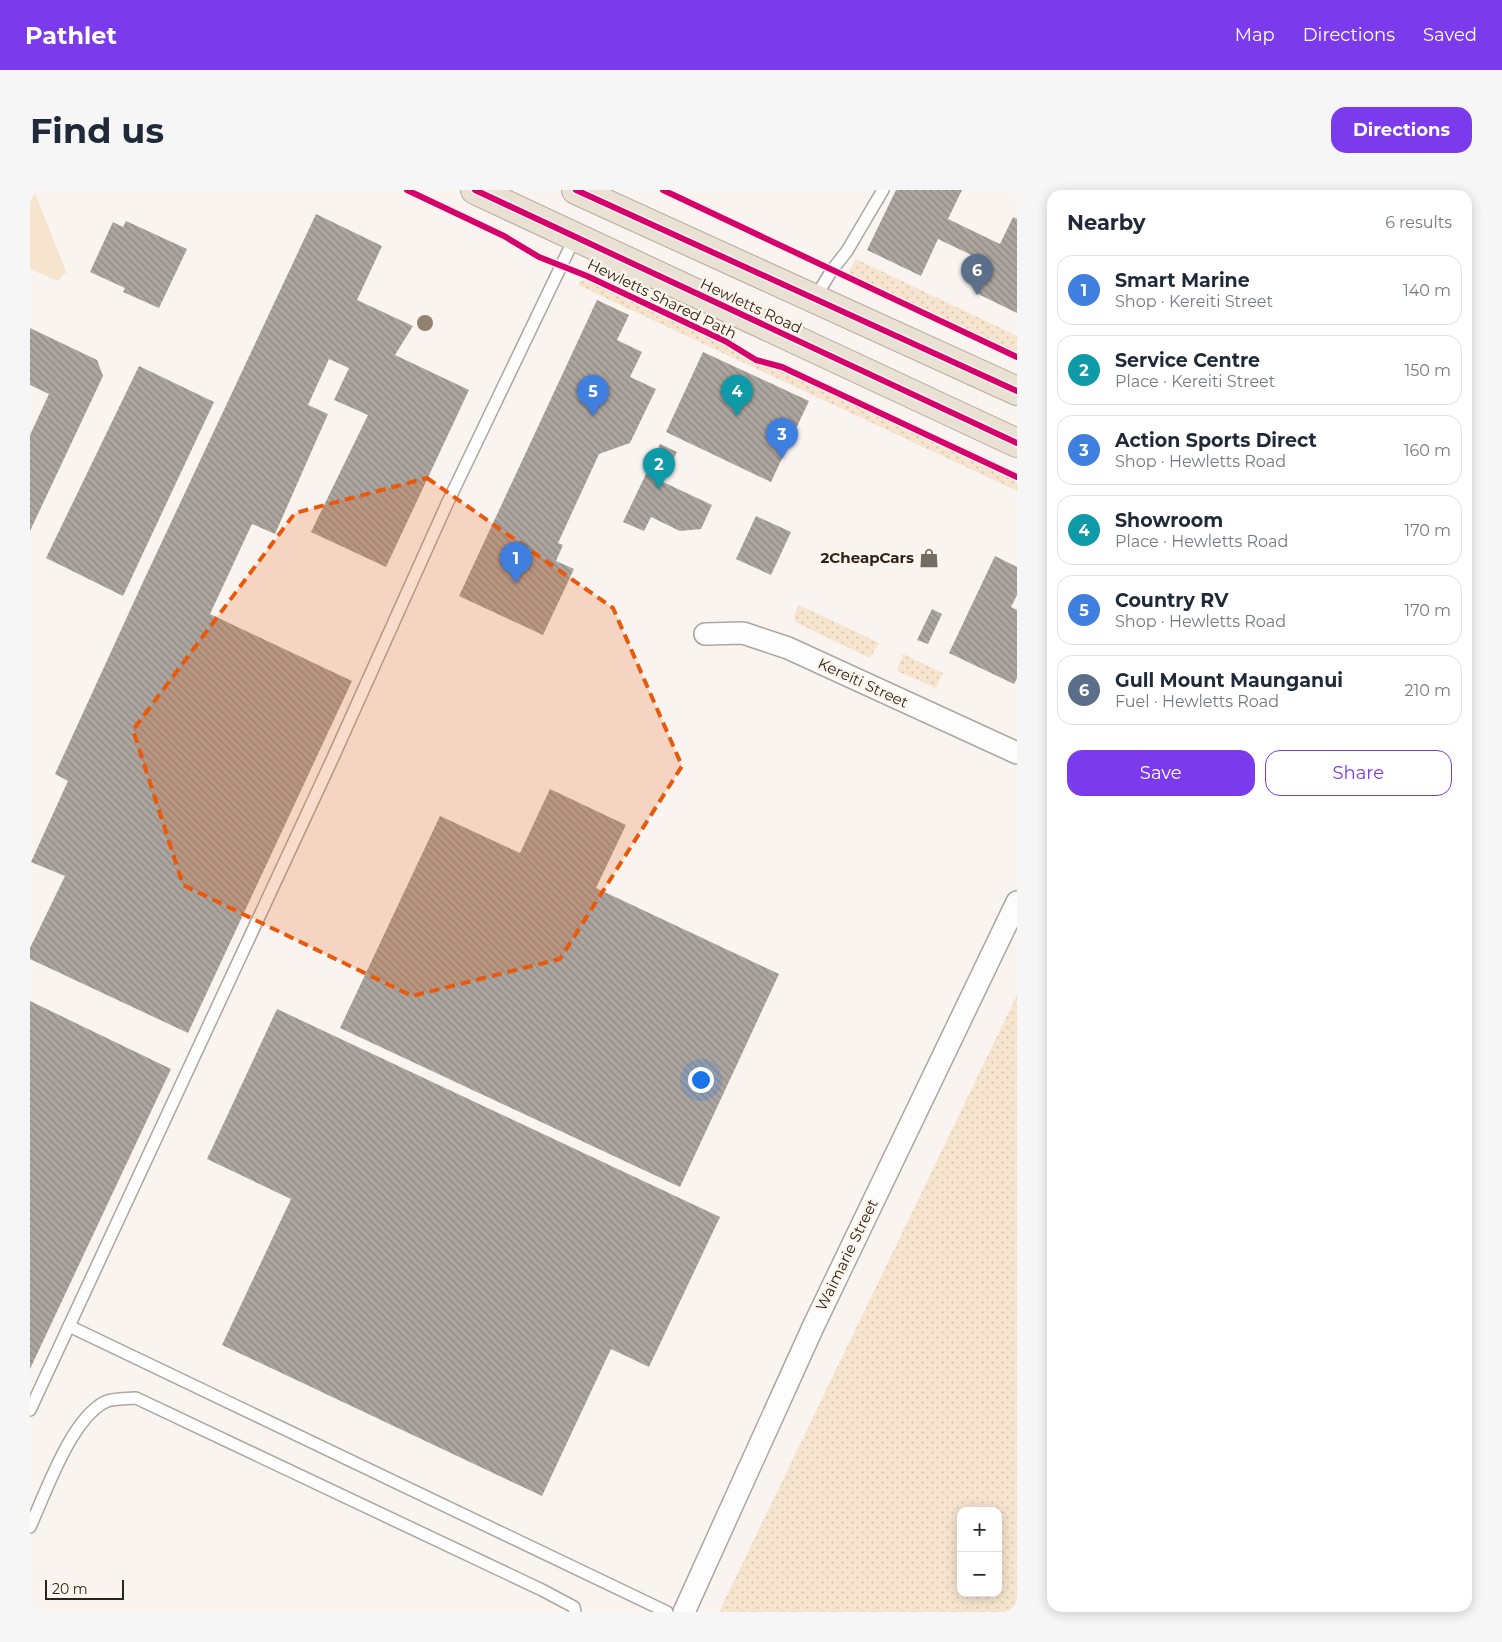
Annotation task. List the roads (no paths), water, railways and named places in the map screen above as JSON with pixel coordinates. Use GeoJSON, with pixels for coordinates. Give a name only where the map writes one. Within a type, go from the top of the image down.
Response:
{"type":"FeatureCollection","features":[{"type":"Feature","properties":{"kind":"highway","name":"Hewletts Road"},"geometry":{"type":"LineString","coordinates":[[475,190],[1017,443]]}},
{"type":"Feature","properties":{"kind":"highway"},"geometry":{"type":"LineString","coordinates":[[576,190],[1017,391]]}},
{"type":"Feature","properties":{"kind":"street","name":"Kereiti Street"},"geometry":{"type":"LineString","coordinates":[[705,634],[743,632],[788,648],[1017,752]]}},
{"type":"Feature","properties":{"kind":"street","name":"Waimarie Street"},"geometry":{"type":"LineString","coordinates":[[684,1612],[813,1327],[1017,902]]}},
{"type":"Feature","properties":{"kind":"lane"},"geometry":{"type":"LineString","coordinates":[[815,298],[832,270],[847,251],[882,190]]}},
{"type":"Feature","properties":{"kind":"lane"},"geometry":{"type":"LineString","coordinates":[[30,1410],[326,771],[446,506],[575,237]]}},
{"type":"Feature","properties":{"kind":"lane"},"geometry":{"type":"LineString","coordinates":[[69,1326],[667,1612]]}},
{"type":"Feature","properties":{"kind":"lane"},"geometry":{"type":"LineString","coordinates":[[30,1527],[70,1439],[87,1416],[106,1401],[136,1398],[542,1590],[574,1607],[575,1612]]}},
{"type":"Feature","properties":{"kind":"place","name":"Gull Mount Maunganui"},"geometry":{"type":"Point","coordinates":[977,295]}},
{"type":"Feature","properties":{"kind":"place","name":"Country RV"},"geometry":{"type":"Point","coordinates":[593,416]}},
{"type":"Feature","properties":{"kind":"place","name":"Showroom"},"geometry":{"type":"Point","coordinates":[737,416]}},
{"type":"Feature","properties":{"kind":"place","name":"Action Sports Direct"},"geometry":{"type":"Point","coordinates":[782,459]}},
{"type":"Feature","properties":{"kind":"place","name":"Service Centre"},"geometry":{"type":"Point","coordinates":[659,489]}},
{"type":"Feature","properties":{"kind":"place","name":"2CheapCars"},"geometry":{"type":"Point","coordinates":[929,558]}},
{"type":"Feature","properties":{"kind":"place","name":"Smart Marine"},"geometry":{"type":"Point","coordinates":[516,583]}}]}
